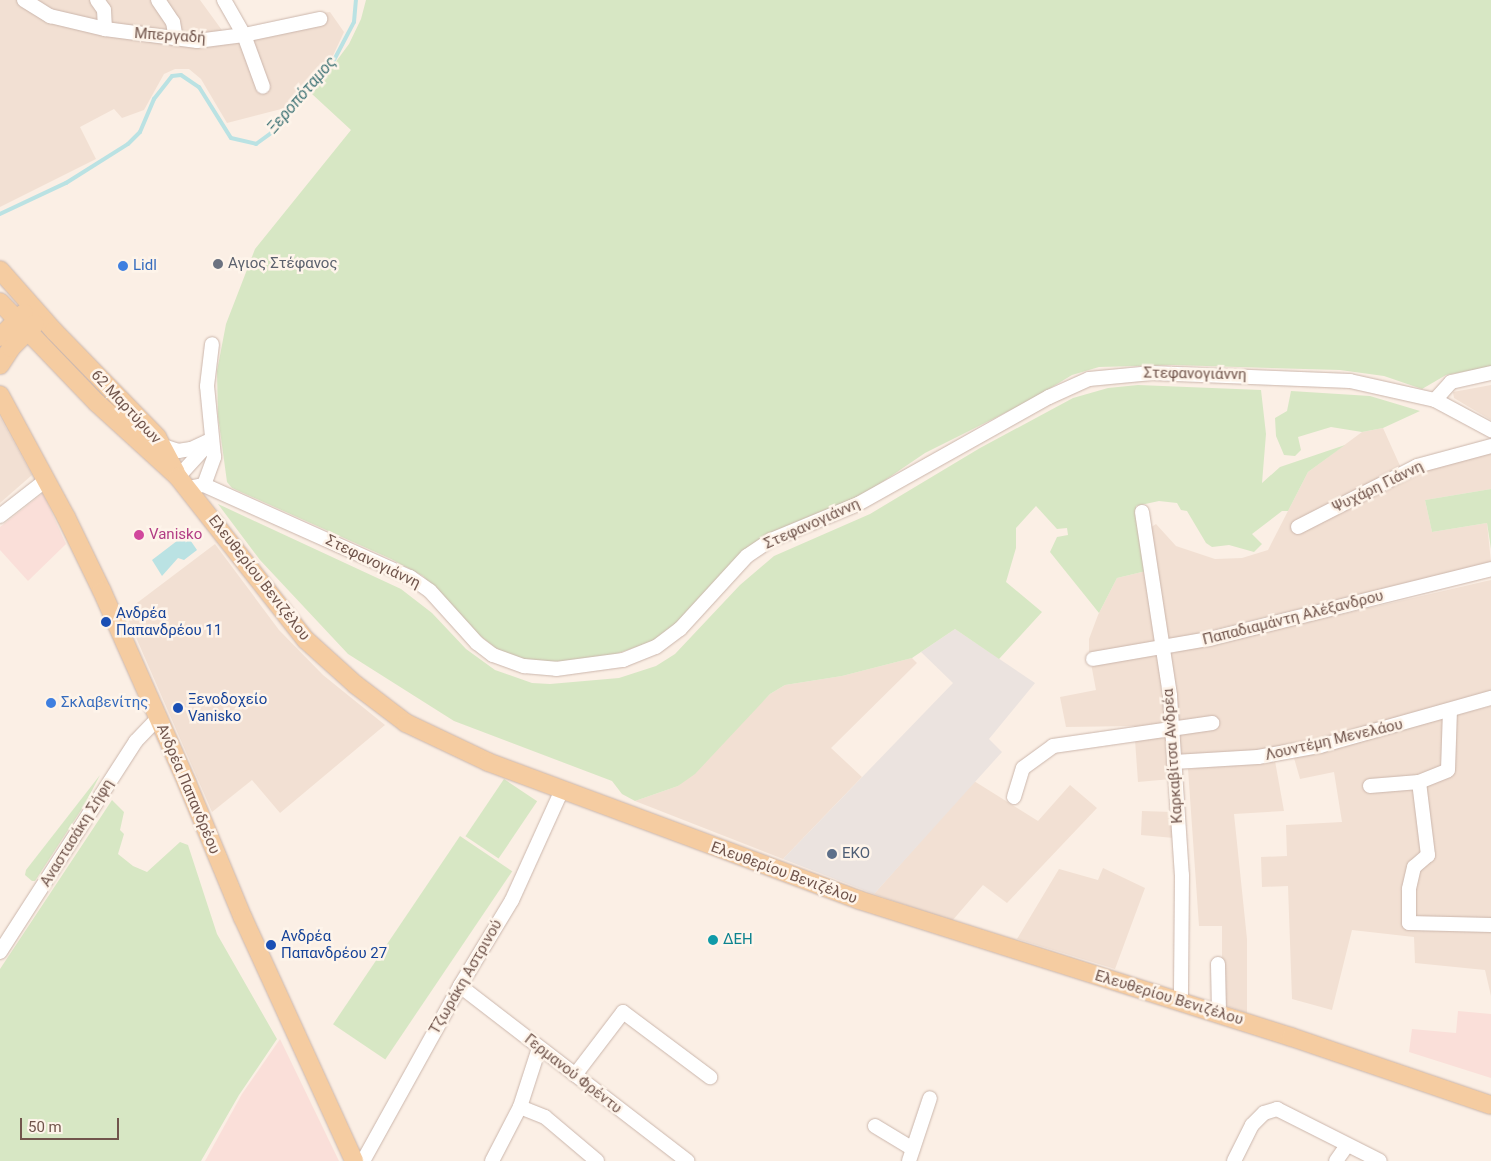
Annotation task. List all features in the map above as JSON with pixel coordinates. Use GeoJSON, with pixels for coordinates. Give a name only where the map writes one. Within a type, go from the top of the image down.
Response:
{"type":"FeatureCollection","features":[{"type":"Feature","properties":{"kind":"main road","name":"62 Μαρτύρων"},"geometry":{"type":"LineString","coordinates":[[0,270],[163,446],[190,483]]}},
{"type":"Feature","properties":{"kind":"main road","name":"62 Μαρτύρων"},"geometry":{"type":"LineString","coordinates":[[0,302],[47,354],[190,483]]}},
{"type":"Feature","properties":{"kind":"main road"},"geometry":{"type":"LineString","coordinates":[[0,337],[21,326],[37,312]]}},
{"type":"Feature","properties":{"kind":"main road"},"geometry":{"type":"LineString","coordinates":[[0,366],[21,326]]}},
{"type":"Feature","properties":{"kind":"main road"},"geometry":{"type":"LineString","coordinates":[[0,366],[18,354],[47,354]]}},
{"type":"Feature","properties":{"kind":"main road","name":"Ανδρέα Παπανδρέου"},"geometry":{"type":"LineString","coordinates":[[0,395],[46,480],[102,591],[243,918],[354,1161]]}},
{"type":"Feature","properties":{"kind":"main road","name":"Ελευθερίου Βενιζέλου"},"geometry":{"type":"LineString","coordinates":[[190,483],[285,616],[356,685],[406,723],[443,742],[722,851],[929,924],[1219,1014],[1466,1094],[1491,1105]]}},
{"type":"Feature","properties":{"kind":"street","name":"Μπεργαδή"},"geometry":{"type":"LineString","coordinates":[[24,0],[50,16],[105,29],[197,41],[244,35],[320,19]]}},
{"type":"Feature","properties":{"kind":"street"},"geometry":{"type":"LineString","coordinates":[[97,0],[104,10],[105,29]]}},
{"type":"Feature","properties":{"kind":"street"},"geometry":{"type":"LineString","coordinates":[[158,0],[173,22],[176,39]]}},
{"type":"Feature","properties":{"kind":"street"},"geometry":{"type":"LineString","coordinates":[[224,0],[244,35],[263,87]]}},
{"type":"Feature","properties":{"kind":"street"},"geometry":{"type":"LineString","coordinates":[[190,483],[214,458],[207,386],[212,344]]}},
{"type":"Feature","properties":{"kind":"street","name":"Στεφανογιάννη"},"geometry":{"type":"LineString","coordinates":[[190,483],[410,577],[430,591],[477,643],[496,657],[524,666],[556,669],[623,660],[656,647],[687,622],[748,556],[770,540],[858,504],[1049,397],[1089,379],[1132,372],[1326,378],[1388,387],[1435,400],[1491,430]]}},
{"type":"Feature","properties":{"kind":"street"},"geometry":{"type":"LineString","coordinates":[[1435,400],[1451,382],[1491,374]]}},
{"type":"Feature","properties":{"kind":"street"},"geometry":{"type":"LineString","coordinates":[[163,446],[178,451],[191,449],[212,438]]}},
{"type":"Feature","properties":{"kind":"street"},"geometry":{"type":"LineString","coordinates":[[190,483],[202,454],[212,438]]}},
{"type":"Feature","properties":{"kind":"street","name":"Ψυχάρη Γιάννη"},"geometry":{"type":"LineString","coordinates":[[1298,527],[1417,466],[1491,446]]}},
{"type":"Feature","properties":{"kind":"street"},"geometry":{"type":"LineString","coordinates":[[0,516],[46,480]]}},
{"type":"Feature","properties":{"kind":"street","name":"Καρκαβίτσα Ανδρέα"},"geometry":{"type":"LineString","coordinates":[[1142,512],[1164,648],[1172,726],[1182,875],[1181,1002]]}},
{"type":"Feature","properties":{"kind":"street","name":"Παπαδιαμάντη Αλέξανδρου"},"geometry":{"type":"LineString","coordinates":[[1094,659],[1164,648],[1491,569]]}},
{"type":"Feature","properties":{"kind":"street","name":"Λουντέμη Μενελάου"},"geometry":{"type":"LineString","coordinates":[[1174,762],[1258,757],[1320,746],[1491,698]]}},
{"type":"Feature","properties":{"kind":"street"},"geometry":{"type":"LineString","coordinates":[[1370,786],[1419,782],[1448,770],[1450,711]]}},
{"type":"Feature","properties":{"kind":"street","name":"Αναστασάκη Σήφη"},"geometry":{"type":"LineString","coordinates":[[0,952],[136,741],[158,718]]}},
{"type":"Feature","properties":{"kind":"street"},"geometry":{"type":"LineString","coordinates":[[1014,797],[1023,768],[1053,746],[1172,726],[1212,723]]}},
{"type":"Feature","properties":{"kind":"street"},"geometry":{"type":"LineString","coordinates":[[1419,782],[1428,855],[1414,868],[1409,889],[1409,923],[1491,925]]}},
{"type":"Feature","properties":{"kind":"street","name":"Τζωράκη Αστρινού"},"geometry":{"type":"LineString","coordinates":[[363,1161],[460,986],[512,900],[562,790]]}},
{"type":"Feature","properties":{"kind":"street"},"geometry":{"type":"LineString","coordinates":[[0,936],[10,923]]}},
{"type":"Feature","properties":{"kind":"street"},"geometry":{"type":"LineString","coordinates":[[1218,964],[1219,1014]]}},
{"type":"Feature","properties":{"kind":"street","name":"Γερμανού Φρέντυ"},"geometry":{"type":"LineString","coordinates":[[460,986],[686,1161]]}},
{"type":"Feature","properties":{"kind":"street"},"geometry":{"type":"LineString","coordinates":[[575,1075],[617,1016],[623,1012],[710,1077]]}},
{"type":"Feature","properties":{"kind":"street"},"geometry":{"type":"LineString","coordinates":[[492,1161],[520,1107],[539,1048]]}},
{"type":"Feature","properties":{"kind":"street"},"geometry":{"type":"LineString","coordinates":[[875,1126],[911,1155],[930,1098]]}},
{"type":"Feature","properties":{"kind":"street"},"geometry":{"type":"LineString","coordinates":[[520,1107],[545,1116],[597,1161]]}},
{"type":"Feature","properties":{"kind":"street"},"geometry":{"type":"LineString","coordinates":[[1234,1161],[1252,1125],[1270,1110],[1284,1111],[1380,1161]]}},
{"type":"Feature","properties":{"kind":"street"},"geometry":{"type":"LineString","coordinates":[[1336,1161],[1347,1145]]}},
{"type":"Feature","properties":{"kind":"shaded area"},"geometry":{"type":"Polygon","coordinates":[[[0,0],[200,0],[232,44],[322,22],[321,13],[330,12],[344,32],[331,60],[289,107],[227,123],[201,79],[189,69],[175,69],[164,74],[144,110],[122,118],[114,109],[80,127],[96,159],[0,207],[0,0]]]}},
{"type":"Feature","properties":{"kind":"shaded area"},"geometry":{"type":"Polygon","coordinates":[[[1491,385],[1491,420],[1454,398],[1453,392],[1491,385]]]}},
{"type":"Feature","properties":{"kind":"shaded area"},"geometry":{"type":"Polygon","coordinates":[[[0,417],[32,475],[0,503],[0,417]]]}},
{"type":"Feature","properties":{"kind":"shaded area"},"geometry":{"type":"Polygon","coordinates":[[[1383,428],[1401,468],[1443,463],[1491,452],[1491,489],[1425,500],[1432,532],[1487,523],[1491,562],[1168,641],[1150,528],[1156,524],[1176,546],[1215,559],[1242,558],[1268,550],[1308,472],[1362,432],[1383,428]]]}},
{"type":"Feature","properties":{"kind":"shaded area"},"geometry":{"type":"Polygon","coordinates":[[[43,493],[66,544],[28,581],[0,550],[0,527],[43,493]]]}},
{"type":"Feature","properties":{"kind":"shaded area"},"geometry":{"type":"Polygon","coordinates":[[[215,544],[279,630],[323,675],[385,725],[280,813],[252,780],[212,812],[125,612],[215,544]]]}},
{"type":"Feature","properties":{"kind":"shaded area"},"geometry":{"type":"Polygon","coordinates":[[[1146,571],[1162,658],[1171,779],[1138,782],[1134,726],[1066,727],[1060,697],[1096,690],[1089,653],[1089,639],[1098,615],[1117,578],[1146,571]]]}},
{"type":"Feature","properties":{"kind":"shaded area"},"geometry":{"type":"Polygon","coordinates":[[[1491,580],[1491,692],[1314,740],[1257,750],[1182,756],[1168,654],[1491,580]]]}},
{"type":"Feature","properties":{"kind":"shaded area"},"geometry":{"type":"Polygon","coordinates":[[[955,629],[1035,683],[989,739],[1002,752],[874,894],[783,859],[953,683],[921,652],[955,629]]]}},
{"type":"Feature","properties":{"kind":"shaded area"},"geometry":{"type":"Polygon","coordinates":[[[912,658],[917,663],[831,748],[862,777],[783,859],[635,801],[678,786],[770,694],[785,685],[842,676],[912,658]]]}},
{"type":"Feature","properties":{"kind":"shaded area"},"geometry":{"type":"Polygon","coordinates":[[[1491,706],[1491,996],[1485,970],[1415,963],[1414,937],[1352,930],[1332,1010],[1292,999],[1288,886],[1262,887],[1261,857],[1287,856],[1286,825],[1342,822],[1334,772],[1300,779],[1294,758],[1491,706]]]}},
{"type":"Feature","properties":{"kind":"shaded area"},"geometry":{"type":"Polygon","coordinates":[[[1275,761],[1284,811],[1234,814],[1247,939],[1247,1013],[1222,1004],[1222,926],[1199,926],[1188,769],[1275,761]]]}},
{"type":"Feature","properties":{"kind":"shaded area"},"geometry":{"type":"Polygon","coordinates":[[[974,781],[1038,821],[1070,785],[1097,808],[1007,903],[983,885],[952,921],[874,894],[974,781]]]}},
{"type":"Feature","properties":{"kind":"shaded area"},"geometry":{"type":"Polygon","coordinates":[[[1142,811],[1172,812],[1174,838],[1141,835],[1142,811]]]}},
{"type":"Feature","properties":{"kind":"shaded area"},"geometry":{"type":"Polygon","coordinates":[[[1103,868],[1145,888],[1115,969],[1017,939],[1059,869],[1098,880],[1103,868]]]}},
{"type":"Feature","properties":{"kind":"shaded area"},"geometry":{"type":"Polygon","coordinates":[[[1458,1011],[1491,1014],[1491,1078],[1409,1052],[1412,1029],[1456,1033],[1458,1011]]]}},
{"type":"Feature","properties":{"kind":"shaded area"},"geometry":{"type":"Polygon","coordinates":[[[280,1039],[339,1161],[205,1161],[242,1094],[280,1039]]]}},
{"type":"Feature","properties":{"kind":"green space"},"geometry":{"type":"Polygon","coordinates":[[[366,0],[1491,0],[1491,367],[1446,375],[1422,389],[1384,376],[1340,370],[1173,365],[1099,367],[1072,375],[1029,401],[925,453],[869,491],[740,557],[672,628],[651,642],[610,656],[541,664],[518,660],[498,650],[479,635],[423,576],[391,559],[232,488],[227,482],[218,416],[217,371],[226,324],[255,249],[351,130],[312,94],[349,44],[361,19],[366,0]]]}},
{"type":"Feature","properties":{"kind":"green space"},"geometry":{"type":"Polygon","coordinates":[[[1138,385],[1261,390],[1266,434],[1262,483],[1280,467],[1345,445],[1308,472],[1288,511],[1282,511],[1252,534],[1262,544],[1254,552],[1229,545],[1212,547],[1206,543],[1187,511],[1181,510],[1177,503],[1159,501],[1136,506],[1146,571],[1117,578],[1099,613],[1050,552],[1057,537],[1068,535],[1067,528],[1057,529],[1036,506],[1016,528],[1016,548],[1006,582],[1042,612],[999,659],[955,629],[912,658],[842,676],[785,685],[770,694],[695,774],[678,786],[635,801],[622,794],[612,781],[454,721],[348,654],[260,560],[218,504],[401,589],[432,613],[466,649],[495,670],[532,683],[550,684],[619,678],[656,666],[675,654],[740,585],[774,556],[870,514],[980,448],[1073,398],[1108,388],[1138,385]]]}},
{"type":"Feature","properties":{"kind":"green space"},"geometry":{"type":"Polygon","coordinates":[[[1291,391],[1370,396],[1420,411],[1383,428],[1362,432],[1331,427],[1298,437],[1301,450],[1295,456],[1284,455],[1276,436],[1275,418],[1287,411],[1291,391]]]}},
{"type":"Feature","properties":{"kind":"green space"},"geometry":{"type":"Polygon","coordinates":[[[1491,489],[1491,549],[1487,523],[1432,532],[1425,500],[1491,489]]]}},
{"type":"Feature","properties":{"kind":"green space"},"geometry":{"type":"Polygon","coordinates":[[[100,775],[85,804],[35,881],[32,881],[25,875],[26,870],[100,775]]]}},
{"type":"Feature","properties":{"kind":"green space"},"geometry":{"type":"Polygon","coordinates":[[[504,779],[537,801],[499,859],[465,836],[504,779]]]}},
{"type":"Feature","properties":{"kind":"green space"},"geometry":{"type":"Polygon","coordinates":[[[112,800],[124,812],[120,830],[124,834],[118,854],[133,866],[147,872],[180,842],[188,845],[217,934],[277,1039],[239,1095],[201,1161],[0,1161],[0,969],[112,800]]]}},
{"type":"Feature","properties":{"kind":"green space"},"geometry":{"type":"Polygon","coordinates":[[[460,836],[512,871],[385,1059],[333,1024],[460,836]]]}},
{"type":"Feature","properties":{"kind":"water"},"geometry":{"type":"Polygon","coordinates":[[[186,534],[197,550],[184,560],[178,558],[162,576],[152,560],[186,534]]]}},
{"type":"Feature","properties":{"kind":"waterway","name":"Ξεροπόταμος"},"geometry":{"type":"LineString","coordinates":[[0,214],[66,183],[128,144],[140,132],[154,99],[172,76],[181,75],[199,87],[231,138],[256,144],[271,133],[333,62],[354,22],[356,0]]}},
{"type":"Feature","properties":{"kind":"place","name":"Αγιος Στέφανος"},"geometry":{"type":"Point","coordinates":[218,264]}},
{"type":"Feature","properties":{"kind":"place","name":"Lidl"},"geometry":{"type":"Point","coordinates":[123,266]}},
{"type":"Feature","properties":{"kind":"place","name":"Vanisko"},"geometry":{"type":"Point","coordinates":[139,535]}},
{"type":"Feature","properties":{"kind":"place","name":"Ανδρέα Παπανδρέου 11"},"geometry":{"type":"Point","coordinates":[106,622]}},
{"type":"Feature","properties":{"kind":"place","name":"Σκλαβενίτης"},"geometry":{"type":"Point","coordinates":[51,703]}},
{"type":"Feature","properties":{"kind":"place","name":"Ξενοδοχείο Vanisko"},"geometry":{"type":"Point","coordinates":[178,708]}},
{"type":"Feature","properties":{"kind":"place","name":"EKO"},"geometry":{"type":"Point","coordinates":[832,854]}},
{"type":"Feature","properties":{"kind":"place","name":"ΔΕΗ"},"geometry":{"type":"Point","coordinates":[713,940]}},
{"type":"Feature","properties":{"kind":"place","name":"Ανδρέα Παπανδρέου 27"},"geometry":{"type":"Point","coordinates":[271,945]}}]}
